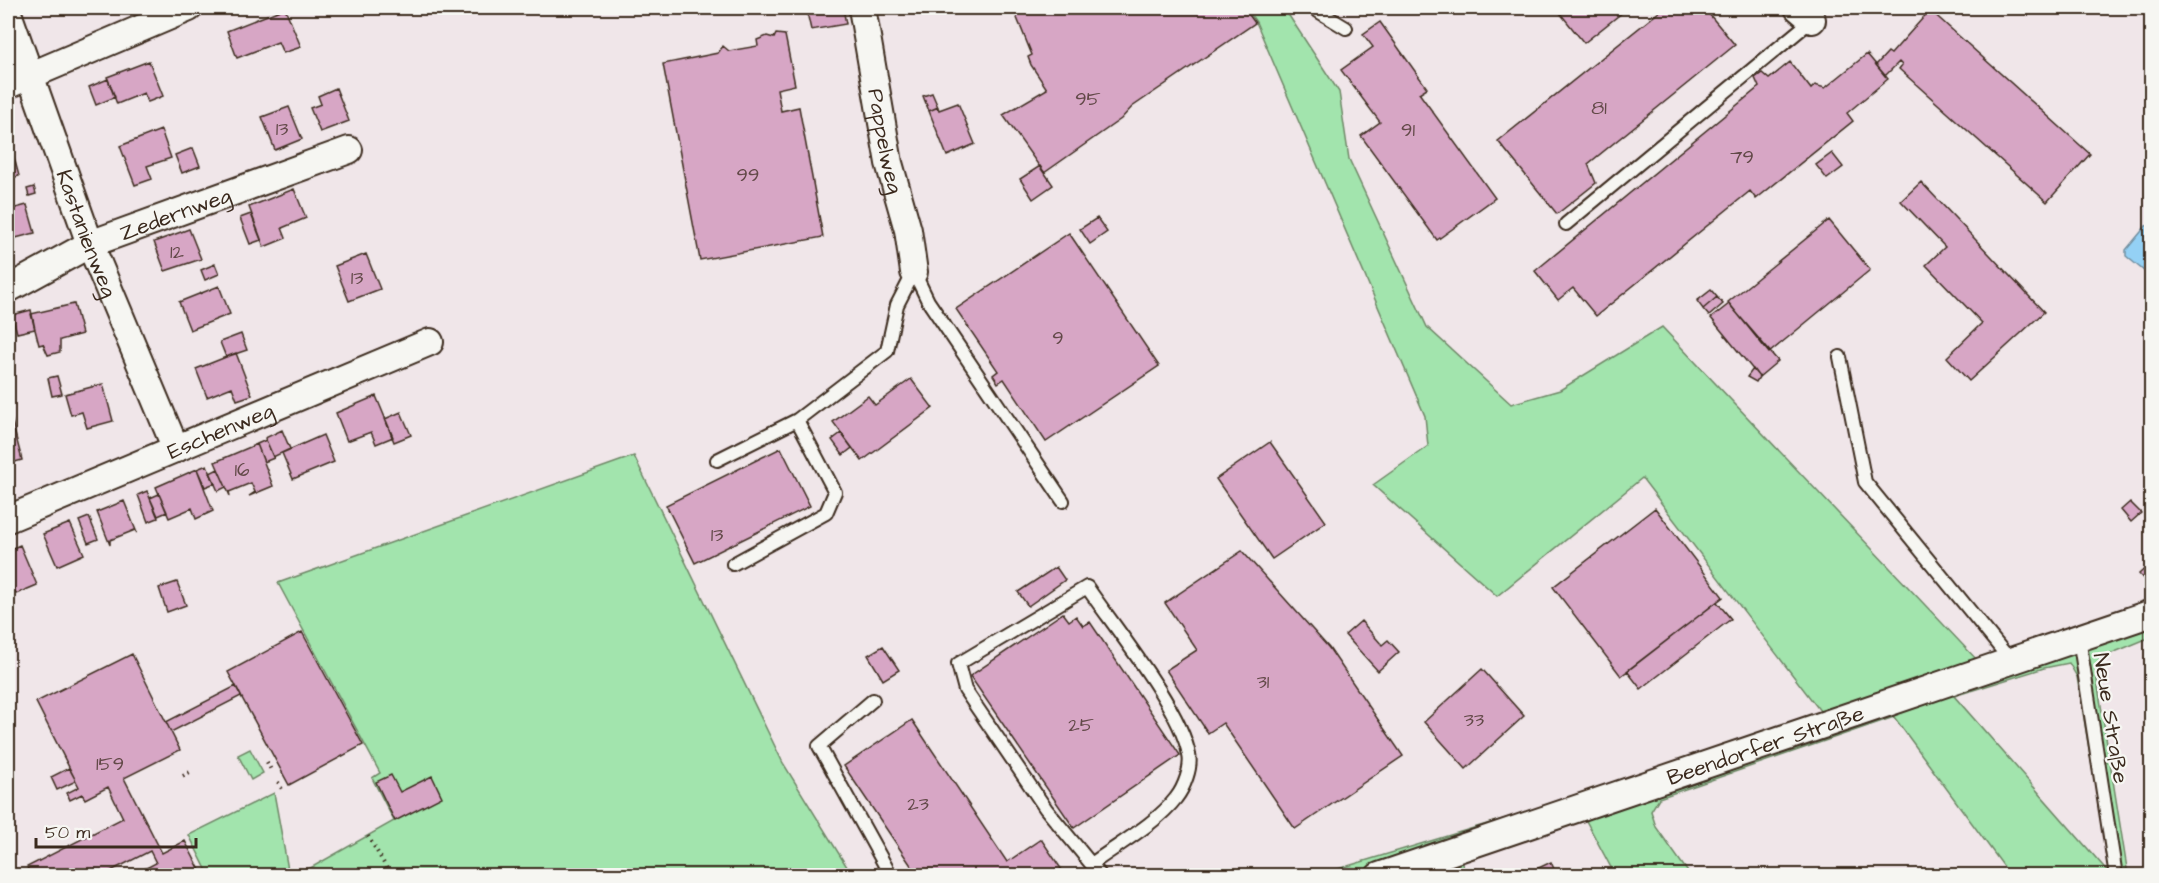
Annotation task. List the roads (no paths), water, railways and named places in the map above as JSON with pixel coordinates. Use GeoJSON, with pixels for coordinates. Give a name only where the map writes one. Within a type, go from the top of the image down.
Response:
{"type":"FeatureCollection","features":[{"type":"Feature","properties":{"kind":"street"},"geometry":{"type":"LineString","coordinates":[[19,80],[189,8]]}},
{"type":"Feature","properties":{"kind":"street","name":"Pappelweg"},"geometry":{"type":"LineString","coordinates":[[862,8],[890,163],[908,230],[914,272]]}},
{"type":"Feature","properties":{"kind":"street","name":"Kastanienweg"},"geometry":{"type":"LineString","coordinates":[[8,13],[19,80],[176,449]]}},
{"type":"Feature","properties":{"kind":"street","name":"Zedernweg"},"geometry":{"type":"LineString","coordinates":[[8,289],[90,244],[349,150]]}},
{"type":"Feature","properties":{"kind":"street","name":"Eschenweg"},"geometry":{"type":"LineString","coordinates":[[8,519],[430,342]]}},
{"type":"Feature","properties":{"kind":"street","name":"Beendorfer Straße"},"geometry":{"type":"LineString","coordinates":[[1379,876],[2151,613]]}},
{"type":"Feature","properties":{"kind":"lane"},"geometry":{"type":"LineString","coordinates":[[1312,8],[1346,28]]}},
{"type":"Feature","properties":{"kind":"lane"},"geometry":{"type":"LineString","coordinates":[[1566,225],[1805,14]]}},
{"type":"Feature","properties":{"kind":"lane"},"geometry":{"type":"LineString","coordinates":[[717,460],[797,420],[887,351],[897,305],[914,272]]}},
{"type":"Feature","properties":{"kind":"lane"},"geometry":{"type":"LineString","coordinates":[[914,272],[928,301],[1063,501]]}},
{"type":"Feature","properties":{"kind":"lane"},"geometry":{"type":"LineString","coordinates":[[1840,357],[1865,482],[2011,661]]}},
{"type":"Feature","properties":{"kind":"lane"},"geometry":{"type":"LineString","coordinates":[[733,564],[826,513],[835,492],[797,420]]}},
{"type":"Feature","properties":{"kind":"lane"},"geometry":{"type":"LineString","coordinates":[[1093,863],[1145,826],[1177,798],[1186,778],[1190,756],[1177,718],[1087,586],[958,664],[965,690],[1046,808],[1093,863],[1101,876]]}},
{"type":"Feature","properties":{"kind":"lane","name":"Neue Straße"},"geometry":{"type":"LineString","coordinates":[[2079,638],[2116,876]]}},
{"type":"Feature","properties":{"kind":"lane"},"geometry":{"type":"LineString","coordinates":[[873,700],[819,746],[891,876]]}},
{"type":"Feature","properties":{"kind":"water"},"geometry":{"type":"Polygon","coordinates":[[[2152,225],[2151,277],[2126,256],[2126,250],[2146,226],[2152,225]]]}}]}
